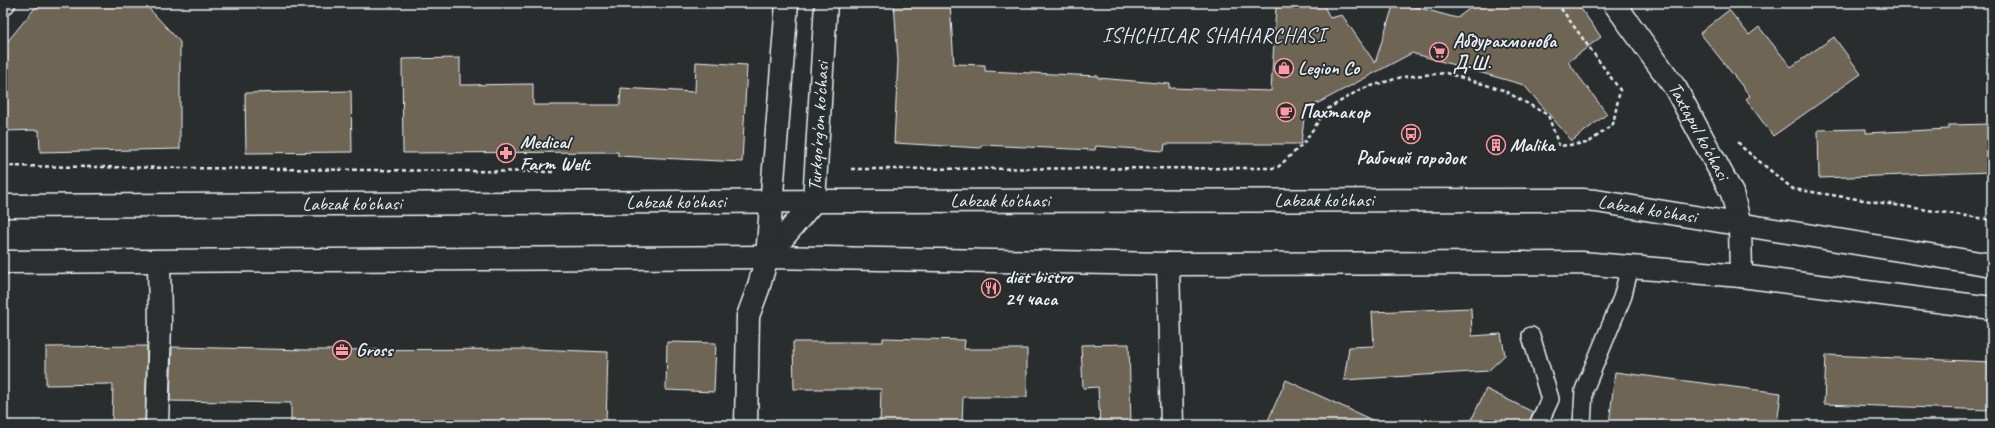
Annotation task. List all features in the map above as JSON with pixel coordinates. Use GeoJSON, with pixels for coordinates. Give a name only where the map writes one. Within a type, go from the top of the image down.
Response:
{"type":"FeatureCollection","features":[{"type":"Feature","properties":{"kind":"main road","name":"Turkqo'rg'on ko'chasi"},"geometry":{"type":"LineString","coordinates":[[746,425],[748,316],[758,289],[767,257],[787,3]]}},
{"type":"Feature","properties":{"kind":"main road","name":"Turkqo'rg'on ko'chasi"},"geometry":{"type":"LineString","coordinates":[[767,257],[814,201],[826,3]]}},
{"type":"Feature","properties":{"kind":"main road","name":"Taxtapul ko'chasi"},"geometry":{"type":"LineString","coordinates":[[1614,3],[1676,89],[1732,193],[1740,225],[1741,276]]}},
{"type":"Feature","properties":{"kind":"main road","name":"Labzak ko'chasi"},"geometry":{"type":"LineString","coordinates":[[3,206],[771,201],[1582,200],[1596,201],[1992,265]]}},
{"type":"Feature","properties":{"kind":"main road"},"geometry":{"type":"LineString","coordinates":[[3,262],[767,257],[1168,264],[1581,263],[1741,276],[1992,308]]}},
{"type":"Feature","properties":{"kind":"main road"},"geometry":{"type":"LineString","coordinates":[[157,425],[160,262]]}},
{"type":"Feature","properties":{"kind":"main road"},"geometry":{"type":"LineString","coordinates":[[1168,264],[1172,425]]}},
{"type":"Feature","properties":{"kind":"lane"},"geometry":{"type":"LineString","coordinates":[[1582,425],[1584,390],[1622,298],[1630,267]]}},
{"type":"Feature","properties":{"kind":"lane"},"geometry":{"type":"LineString","coordinates":[[1531,336],[1550,399],[1538,425]]}},
{"type":"Feature","properties":{"kind":"path"},"geometry":{"type":"LineString","coordinates":[[851,169],[1277,168],[1303,144],[1326,110],[1361,89],[1402,77],[1446,73],[1503,90],[1548,115],[1560,146],[1588,143],[1613,124],[1620,90],[1557,3]]}},
{"type":"Feature","properties":{"kind":"path"},"geometry":{"type":"LineString","coordinates":[[1738,141],[1743,148],[1793,189],[1992,220]]}},
{"type":"Feature","properties":{"kind":"path"},"geometry":{"type":"LineString","coordinates":[[3,166],[561,173]]}},
{"type":"Feature","properties":{"kind":"building"},"geometry":{"type":"Polygon","coordinates":[[[39,3],[144,3],[180,42],[180,149],[40,152],[39,130],[3,131],[3,47],[39,3]]]}},
{"type":"Feature","properties":{"kind":"building"},"geometry":{"type":"Polygon","coordinates":[[[894,3],[950,3],[954,64],[985,65],[985,71],[1098,76],[1098,78],[1170,84],[1169,88],[1271,91],[1276,7],[1323,4],[1330,18],[1342,15],[1375,63],[1394,3],[1401,3],[1457,18],[1477,3],[1577,3],[1601,37],[1568,62],[1607,114],[1572,141],[1524,85],[1412,53],[1305,110],[1301,144],[1165,144],[1164,151],[1096,146],[1095,150],[981,145],[981,148],[894,143],[898,60],[894,3]]]}},
{"type":"Feature","properties":{"kind":"building"},"geometry":{"type":"Polygon","coordinates":[[[1729,10],[1749,35],[1759,27],[1791,67],[1834,37],[1861,74],[1773,136],[1746,99],[1750,96],[1700,33],[1729,10]]]}},
{"type":"Feature","properties":{"kind":"building"},"geometry":{"type":"Polygon","coordinates":[[[460,58],[460,85],[533,84],[533,105],[620,105],[621,88],[695,92],[696,62],[747,65],[742,162],[618,156],[618,152],[403,153],[402,59],[460,58]]]}},
{"type":"Feature","properties":{"kind":"building"},"geometry":{"type":"Polygon","coordinates":[[[351,91],[352,152],[246,153],[245,93],[351,91]]]}},
{"type":"Feature","properties":{"kind":"building"},"geometry":{"type":"Polygon","coordinates":[[[1992,124],[1992,172],[1819,178],[1818,130],[1866,129],[1866,133],[1949,129],[1949,125],[1992,124]]]}},
{"type":"Feature","properties":{"kind":"building"},"geometry":{"type":"Polygon","coordinates":[[[1471,308],[1472,336],[1501,334],[1505,355],[1488,371],[1344,380],[1349,347],[1374,346],[1372,312],[1471,308]]]}},
{"type":"Feature","properties":{"kind":"building"},"geometry":{"type":"Polygon","coordinates":[[[883,338],[965,340],[964,349],[1027,349],[1027,397],[963,397],[962,425],[880,425],[881,389],[794,389],[793,342],[883,342],[883,338]]]}},
{"type":"Feature","properties":{"kind":"building"},"geometry":{"type":"Polygon","coordinates":[[[667,342],[716,343],[714,392],[666,390],[667,342]]]}},
{"type":"Feature","properties":{"kind":"building"},"geometry":{"type":"Polygon","coordinates":[[[1129,344],[1131,425],[1100,425],[1098,387],[1083,388],[1081,345],[1129,344]]]}},
{"type":"Feature","properties":{"kind":"building"},"geometry":{"type":"Polygon","coordinates":[[[147,346],[145,425],[112,425],[113,384],[46,385],[46,347],[147,346]]]}},
{"type":"Feature","properties":{"kind":"building"},"geometry":{"type":"Polygon","coordinates":[[[172,347],[310,350],[534,349],[608,352],[606,425],[291,424],[291,403],[170,401],[172,347]]]}},
{"type":"Feature","properties":{"kind":"building"},"geometry":{"type":"Polygon","coordinates":[[[1826,355],[1992,362],[1991,410],[1824,404],[1826,355]]]}},
{"type":"Feature","properties":{"kind":"building"},"geometry":{"type":"Polygon","coordinates":[[[1615,372],[1781,393],[1777,425],[1609,425],[1615,372]]]}},
{"type":"Feature","properties":{"kind":"building"},"geometry":{"type":"Polygon","coordinates":[[[1286,380],[1305,389],[1383,425],[1266,425],[1286,380]]]}},
{"type":"Feature","properties":{"kind":"building"},"geometry":{"type":"Polygon","coordinates":[[[1486,389],[1533,412],[1528,425],[1469,425],[1486,389]]]}},
{"type":"Feature","properties":{"kind":"place","name":"Абдурахмонова Д.Ш."},"geometry":{"type":"Point","coordinates":[1439,52]}},
{"type":"Feature","properties":{"kind":"place","name":"Legion Co"},"geometry":{"type":"Point","coordinates":[1284,68]}},
{"type":"Feature","properties":{"kind":"place","name":"Пахтакор"},"geometry":{"type":"Point","coordinates":[1286,112]}},
{"type":"Feature","properties":{"kind":"place","name":"Рабочий городок"},"geometry":{"type":"Point","coordinates":[1411,134]}},
{"type":"Feature","properties":{"kind":"place","name":"Malika"},"geometry":{"type":"Point","coordinates":[1496,145]}},
{"type":"Feature","properties":{"kind":"place","name":"Medical Farm Welt"},"geometry":{"type":"Point","coordinates":[506,153]}},
{"type":"Feature","properties":{"kind":"place","name":"diet bistro 24 часа"},"geometry":{"type":"Point","coordinates":[991,288]}},
{"type":"Feature","properties":{"kind":"place","name":"Gross"},"geometry":{"type":"Point","coordinates":[342,350]}},
{"type":"Feature","properties":{"kind":"district","name":"ISHCHILAR SHAHARCHASI"},"geometry":{"type":"Point","coordinates":[1214,35]}}]}
